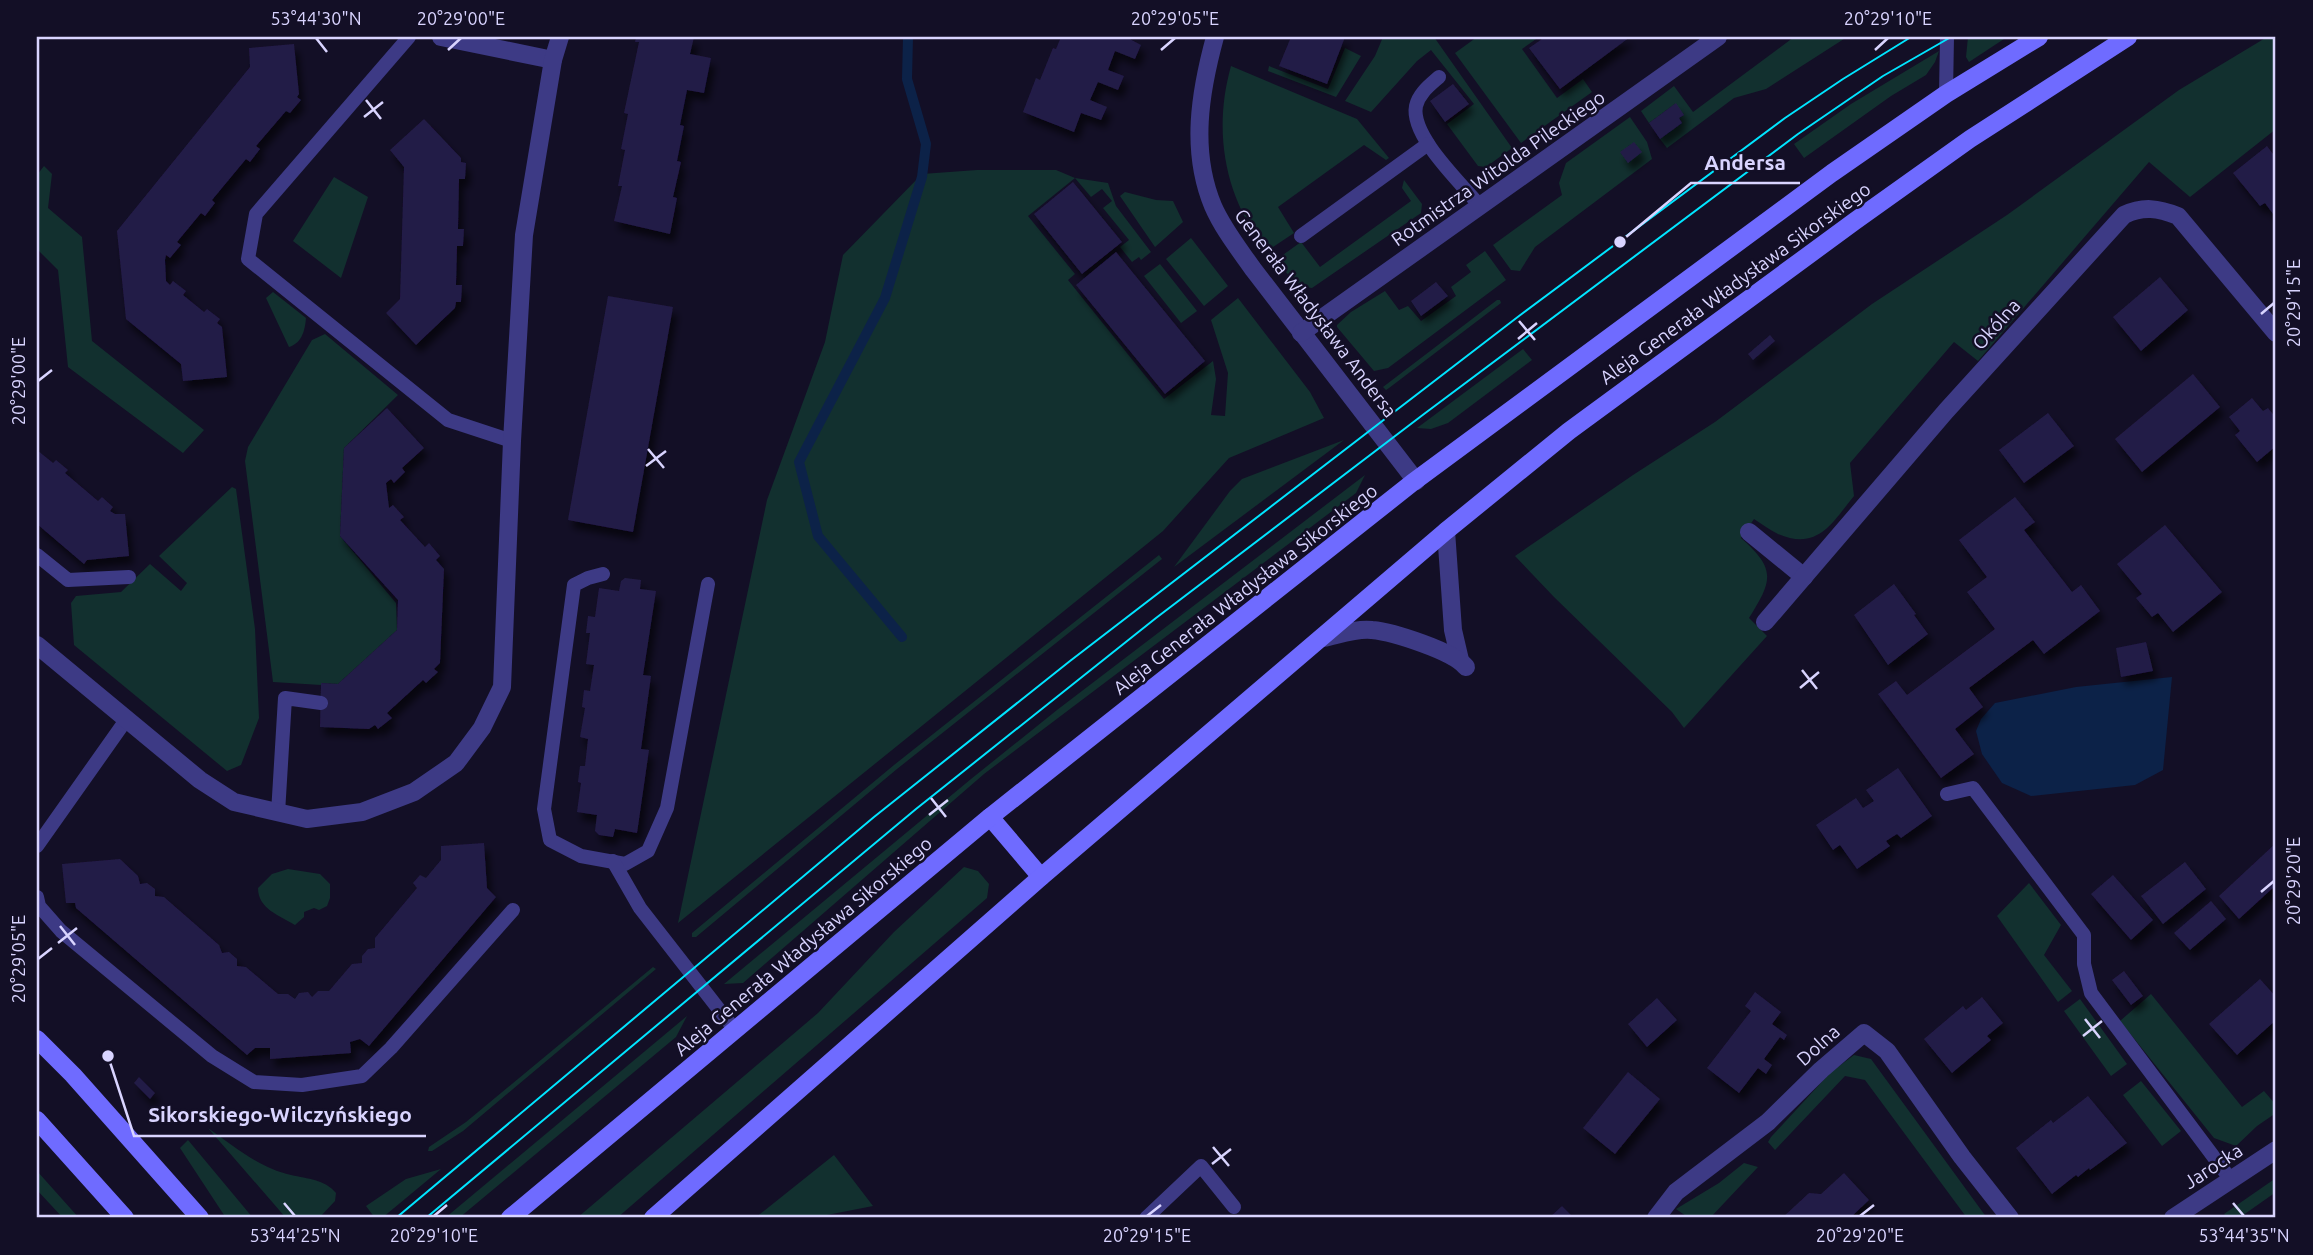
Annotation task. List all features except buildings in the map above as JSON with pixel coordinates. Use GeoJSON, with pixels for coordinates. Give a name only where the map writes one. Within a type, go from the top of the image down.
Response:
{"type":"FeatureCollection","features":[{"type":"Feature","properties":{"kind":"main road","name":"Aleja Generała Władysława Sikorskiego"},"geometry":{"type":"LineString","coordinates":[[510,1218],[990,817],[1416,481],[1832,173],[1946,94],[2039,37]]}},
{"type":"Feature","properties":{"kind":"main road","name":"Aleja Generała Władysława Sikorskiego"},"geometry":{"type":"LineString","coordinates":[[653,1218],[1041,877],[1446,531],[1584,419],[1970,139],[2128,37]]}},
{"type":"Feature","properties":{"kind":"main road"},"geometry":{"type":"LineString","coordinates":[[990,817],[1041,877]]}},
{"type":"Feature","properties":{"kind":"main road"},"geometry":{"type":"LineString","coordinates":[[37,1039],[73,1075],[200,1218]]}},
{"type":"Feature","properties":{"kind":"main road"},"geometry":{"type":"LineString","coordinates":[[37,1120],[125,1218]]}},
{"type":"Feature","properties":{"kind":"street"},"geometry":{"type":"LineString","coordinates":[[441,37],[553,60]]}},
{"type":"Feature","properties":{"kind":"street"},"geometry":{"type":"LineString","coordinates":[[37,645],[200,780],[234,802],[307,819],[362,811],[414,792],[456,764],[482,728],[502,687],[524,235],[553,60],[560,37]]}},
{"type":"Feature","properties":{"kind":"street","name":"Generała Władysława Andersa"},"geometry":{"type":"LineString","coordinates":[[1215,37],[1200,104],[1199,151],[1212,205],[1229,236],[1301,334],[1416,481]]}},
{"type":"Feature","properties":{"kind":"street","name":"Rotmistrza Witolda Pileckiego"},"geometry":{"type":"LineString","coordinates":[[1301,334],[1718,37]]}},
{"type":"Feature","properties":{"kind":"street","name":"Okólna"},"geometry":{"type":"LineString","coordinates":[[1765,622],[1946,411],[2124,215],[2138,209],[2159,209],[2178,216],[2276,333]]}},
{"type":"Feature","properties":{"kind":"street"},"geometry":{"type":"LineString","coordinates":[[1323,638],[1371,629],[1436,648],[1463,664],[1452,630],[1446,531]]}},
{"type":"Feature","properties":{"kind":"street"},"geometry":{"type":"LineString","coordinates":[[1749,532],[1804,576]]}},
{"type":"Feature","properties":{"kind":"street","name":"Dolna"},"geometry":{"type":"LineString","coordinates":[[1656,1218],[1676,1192],[1768,1122],[1821,1070],[1864,1033],[1887,1051],[1962,1157],[2010,1218]]}},
{"type":"Feature","properties":{"kind":"street","name":"Jarocka"},"geometry":{"type":"LineString","coordinates":[[2173,1218],[2276,1150]]}},
{"type":"Feature","properties":{"kind":"lane"},"geometry":{"type":"LineString","coordinates":[[409,37],[256,214],[248,259],[447,420],[512,441]]}},
{"type":"Feature","properties":{"kind":"lane"},"geometry":{"type":"LineString","coordinates":[[1946,94],[1947,37]]}},
{"type":"Feature","properties":{"kind":"lane"},"geometry":{"type":"LineString","coordinates":[[1439,77],[1422,92],[1416,106],[1418,129],[1480,206]]}},
{"type":"Feature","properties":{"kind":"lane"},"geometry":{"type":"LineString","coordinates":[[1301,236],[1428,144]]}},
{"type":"Feature","properties":{"kind":"lane"},"geometry":{"type":"LineString","coordinates":[[37,555],[68,580],[130,577]]}},
{"type":"Feature","properties":{"kind":"lane"},"geometry":{"type":"LineString","coordinates":[[603,574],[574,585],[544,809],[550,840],[581,856],[625,863],[648,850],[667,808],[708,584]]}},
{"type":"Feature","properties":{"kind":"lane"},"geometry":{"type":"LineString","coordinates":[[278,813],[285,698],[321,703]]}},
{"type":"Feature","properties":{"kind":"lane"},"geometry":{"type":"LineString","coordinates":[[37,846],[126,720]]}},
{"type":"Feature","properties":{"kind":"lane"},"geometry":{"type":"LineString","coordinates":[[1947,794],[1973,788],[2084,936],[2084,964],[2091,993],[2231,1180]]}},
{"type":"Feature","properties":{"kind":"lane"},"geometry":{"type":"LineString","coordinates":[[613,861],[640,908],[735,1030]]}},
{"type":"Feature","properties":{"kind":"lane"},"geometry":{"type":"LineString","coordinates":[[37,897],[39,906],[61,931],[212,1056],[254,1082],[302,1084],[362,1076],[391,1048],[513,911]]}},
{"type":"Feature","properties":{"kind":"lane"},"geometry":{"type":"LineString","coordinates":[[1146,1218],[1201,1166],[1234,1206]]}},
{"type":"Feature","properties":{"kind":"green space"},"geometry":{"type":"Polygon","coordinates":[[[1383,37],[1434,37],[1512,148],[1486,167],[1478,166],[1447,124],[1474,104],[1431,50],[1417,61],[1371,112],[1345,101],[1375,56],[1383,37]]]}},
{"type":"Feature","properties":{"kind":"green space"},"geometry":{"type":"Polygon","coordinates":[[[1477,37],[1539,37],[1522,49],[1557,98],[1583,79],[1592,92],[1521,143],[1455,53],[1477,37]]]}},
{"type":"Feature","properties":{"kind":"green space"},"geometry":{"type":"Polygon","coordinates":[[[1794,37],[1847,37],[1766,89],[1734,98],[1667,148],[1660,139],[1682,123],[1679,118],[1684,115],[1675,104],[1649,123],[1641,111],[1674,86],[1693,112],[1794,37]]]}},
{"type":"Feature","properties":{"kind":"green space"},"geometry":{"type":"Polygon","coordinates":[[[1968,37],[2007,37],[1969,62],[1966,57],[1968,37]]]}},
{"type":"Feature","properties":{"kind":"green space"},"geometry":{"type":"Polygon","coordinates":[[[2267,37],[2276,37],[2276,129],[2190,197],[2149,162],[1978,361],[1954,342],[1850,463],[1854,496],[1823,532],[1804,539],[1792,538],[1778,534],[1754,519],[1741,538],[1760,558],[1767,575],[1763,594],[1749,618],[1767,636],[1684,728],[1672,712],[1515,556],[1715,422],[1872,304],[2007,215],[2179,90],[2267,37]]]}},
{"type":"Feature","properties":{"kind":"green space"},"geometry":{"type":"Polygon","coordinates":[[[1345,48],[1361,56],[1336,97],[1268,71],[1269,66],[1328,89],[1345,48]]]}},
{"type":"Feature","properties":{"kind":"green space"},"geometry":{"type":"Polygon","coordinates":[[[1939,51],[1926,75],[1891,96],[1804,158],[1794,144],[1851,104],[1939,51]]]}},
{"type":"Feature","properties":{"kind":"green space"},"geometry":{"type":"Polygon","coordinates":[[[1231,66],[1357,119],[1389,158],[1386,160],[1364,145],[1278,207],[1294,233],[1273,247],[1264,247],[1250,227],[1231,184],[1223,138],[1223,114],[1231,66]]]}},
{"type":"Feature","properties":{"kind":"green space"},"geometry":{"type":"Polygon","coordinates":[[[1630,117],[1647,142],[1652,159],[1535,247],[1520,271],[1511,270],[1493,245],[1562,195],[1559,183],[1566,163],[1630,117]]]}},
{"type":"Feature","properties":{"kind":"green space"},"geometry":{"type":"Polygon","coordinates":[[[44,166],[52,174],[48,208],[82,237],[92,341],[204,430],[183,453],[68,367],[58,270],[37,249],[37,175],[44,166]]]}},
{"type":"Feature","properties":{"kind":"green space"},"geometry":{"type":"Polygon","coordinates":[[[977,170],[1056,170],[1075,178],[1028,216],[1075,274],[1068,280],[1164,399],[1213,361],[1216,379],[1211,415],[1225,416],[1228,373],[1211,320],[1238,298],[1310,392],[1324,418],[1229,458],[1163,531],[678,923],[767,500],[825,342],[843,255],[922,174],[977,170]]]}},
{"type":"Feature","properties":{"kind":"green space"},"geometry":{"type":"Polygon","coordinates":[[[334,177],[368,197],[341,278],[293,241],[334,177]]]}},
{"type":"Feature","properties":{"kind":"green space"},"geometry":{"type":"Polygon","coordinates":[[[1075,178],[1108,183],[1116,206],[1151,252],[1141,260],[1139,257],[1132,262],[1120,247],[1129,240],[1103,208],[1112,201],[1102,189],[1091,197],[1075,178]]]}},
{"type":"Feature","properties":{"kind":"green space"},"geometry":{"type":"Polygon","coordinates":[[[1404,180],[1422,204],[1421,213],[1312,288],[1298,286],[1279,264],[1280,257],[1301,242],[1320,267],[1411,201],[1402,188],[1404,180]]]}},
{"type":"Feature","properties":{"kind":"green space"},"geometry":{"type":"Polygon","coordinates":[[[1125,192],[1156,200],[1173,201],[1183,222],[1155,247],[1120,196],[1125,192]]]}},
{"type":"Feature","properties":{"kind":"green space"},"geometry":{"type":"Polygon","coordinates":[[[1191,238],[1228,286],[1204,306],[1166,259],[1191,238]]]}},
{"type":"Feature","properties":{"kind":"green space"},"geometry":{"type":"Polygon","coordinates":[[[1485,251],[1506,280],[1388,368],[1374,371],[1337,327],[1351,312],[1385,291],[1399,310],[1408,306],[1421,321],[1456,296],[1451,287],[1471,272],[1466,265],[1485,251]]]}},
{"type":"Feature","properties":{"kind":"green space"},"geometry":{"type":"Polygon","coordinates":[[[1160,264],[1197,311],[1181,323],[1144,276],[1160,264]]]}},
{"type":"Feature","properties":{"kind":"green space"},"geometry":{"type":"Polygon","coordinates":[[[273,292],[306,318],[300,339],[289,347],[266,298],[273,292]]]}},
{"type":"Feature","properties":{"kind":"green space"},"geometry":{"type":"Polygon","coordinates":[[[1497,300],[1501,303],[1389,388],[1386,390],[1383,387],[1497,300]]]}},
{"type":"Feature","properties":{"kind":"green space"},"geometry":{"type":"Polygon","coordinates":[[[325,334],[398,395],[344,448],[340,536],[396,603],[397,630],[338,684],[273,682],[245,461],[248,447],[312,340],[325,334]]]}},
{"type":"Feature","properties":{"kind":"green space"},"geometry":{"type":"Polygon","coordinates":[[[1523,349],[1532,360],[1448,423],[1431,429],[1417,428],[1523,349]]]}},
{"type":"Feature","properties":{"kind":"green space"},"geometry":{"type":"Polygon","coordinates":[[[1344,440],[1174,567],[1230,491],[1242,479],[1344,440]]]}},
{"type":"Feature","properties":{"kind":"green space"},"geometry":{"type":"Polygon","coordinates":[[[1365,475],[1356,493],[984,774],[743,983],[724,984],[1057,710],[1365,475]]]}},
{"type":"Feature","properties":{"kind":"green space"},"geometry":{"type":"Polygon","coordinates":[[[232,487],[236,489],[255,629],[259,718],[241,765],[227,771],[74,645],[71,603],[76,596],[121,592],[150,564],[181,591],[187,583],[159,556],[232,487]]]}},
{"type":"Feature","properties":{"kind":"green space"},"geometry":{"type":"Polygon","coordinates":[[[1159,555],[1162,559],[897,769],[696,937],[692,937],[692,933],[894,765],[1159,555]]]}},
{"type":"Feature","properties":{"kind":"green space"},"geometry":{"type":"Polygon","coordinates":[[[964,867],[978,871],[989,884],[987,898],[617,1218],[577,1218],[818,1013],[894,932],[964,867]]]}},
{"type":"Feature","properties":{"kind":"green space"},"geometry":{"type":"Polygon","coordinates":[[[288,869],[320,874],[330,884],[327,906],[304,912],[304,917],[295,925],[265,906],[258,888],[272,874],[288,869]]]}},
{"type":"Feature","properties":{"kind":"green space"},"geometry":{"type":"Polygon","coordinates":[[[2029,883],[2061,925],[2044,955],[2072,991],[2058,1002],[1997,916],[2029,883]]]}},
{"type":"Feature","properties":{"kind":"green space"},"geometry":{"type":"Polygon","coordinates":[[[653,967],[656,969],[463,1131],[428,1151],[429,1147],[466,1122],[653,967]]]}},
{"type":"Feature","properties":{"kind":"green space"},"geometry":{"type":"Polygon","coordinates":[[[2151,994],[2242,1107],[2264,1091],[2276,1105],[2276,1113],[2236,1146],[2214,1138],[2120,1021],[2151,994]]]}},
{"type":"Feature","properties":{"kind":"green space"},"geometry":{"type":"Polygon","coordinates":[[[2080,999],[2127,1064],[2111,1076],[2064,1011],[2080,999]]]}},
{"type":"Feature","properties":{"kind":"green space"},"geometry":{"type":"Polygon","coordinates":[[[687,1016],[676,1037],[459,1218],[445,1218],[687,1016]]]}},
{"type":"Feature","properties":{"kind":"green space"},"geometry":{"type":"Polygon","coordinates":[[[1854,1055],[1871,1059],[1987,1218],[1967,1218],[1865,1080],[1845,1076],[1775,1150],[1768,1142],[1831,1072],[1854,1055]]]}},
{"type":"Feature","properties":{"kind":"green space"},"geometry":{"type":"Polygon","coordinates":[[[2141,1081],[2181,1131],[2162,1146],[2123,1095],[2141,1081]]]}},
{"type":"Feature","properties":{"kind":"green space"},"geometry":{"type":"Polygon","coordinates":[[[208,1128],[247,1156],[268,1167],[326,1185],[336,1193],[335,1201],[319,1218],[286,1218],[208,1128]]]}},
{"type":"Feature","properties":{"kind":"green space"},"geometry":{"type":"Polygon","coordinates":[[[188,1140],[253,1218],[226,1218],[180,1148],[188,1140]]]}},
{"type":"Feature","properties":{"kind":"green space"},"geometry":{"type":"Polygon","coordinates":[[[834,1155],[873,1206],[820,1218],[755,1218],[834,1155]]]}},
{"type":"Feature","properties":{"kind":"green space"},"geometry":{"type":"Polygon","coordinates":[[[1744,1163],[1758,1167],[1710,1218],[1689,1218],[1676,1209],[1719,1183],[1744,1163]]]}},
{"type":"Feature","properties":{"kind":"green space"},"geometry":{"type":"Polygon","coordinates":[[[441,1169],[382,1218],[375,1218],[366,1206],[406,1179],[441,1169]]]}},
{"type":"Feature","properties":{"kind":"green space"},"geometry":{"type":"Polygon","coordinates":[[[37,1171],[79,1218],[63,1218],[37,1190],[37,1171]]]}},
{"type":"Feature","properties":{"kind":"green space"},"geometry":{"type":"Polygon","coordinates":[[[2276,1178],[2276,1192],[2239,1218],[2228,1218],[2224,1214],[2276,1178]]]}},
{"type":"Feature","properties":{"kind":"water"},"geometry":{"type":"Polygon","coordinates":[[[2172,677],[2163,770],[2135,785],[2031,796],[2002,783],[1982,754],[1976,731],[1981,719],[1995,703],[2076,687],[2172,677]]]}},
{"type":"Feature","properties":{"kind":"waterway"},"geometry":{"type":"LineString","coordinates":[[902,637],[818,536],[799,462],[885,298],[922,177],[926,144],[907,79],[908,37]]}},
{"type":"Feature","properties":{"kind":"tram line"},"geometry":{"type":"LineString","coordinates":[[396,1218],[874,817],[1070,661],[1519,316],[1785,118],[1911,37]]}},
{"type":"Feature","properties":{"kind":"tram line"},"geometry":{"type":"LineString","coordinates":[[426,1218],[916,809],[1156,618],[1798,134],[1883,76],[1951,37]]}},
{"type":"Feature","properties":{"kind":"place","name":"Andersa"},"geometry":{"type":"Point","coordinates":[1620,242]}},
{"type":"Feature","properties":{"kind":"place","name":"Sikorskiego-Wilczyńskiego"},"geometry":{"type":"Point","coordinates":[108,1056]}}]}
